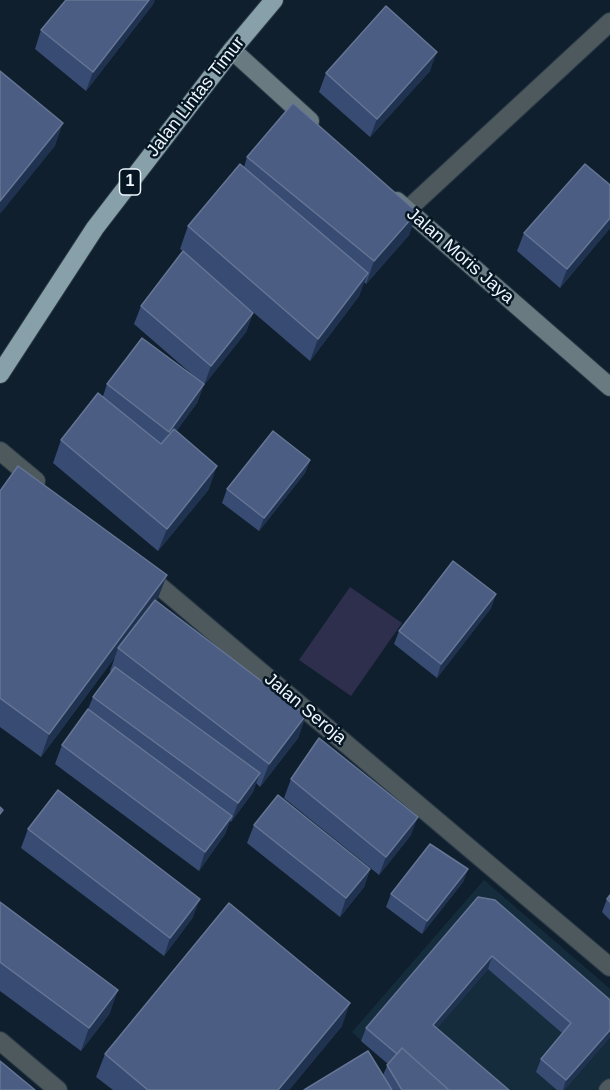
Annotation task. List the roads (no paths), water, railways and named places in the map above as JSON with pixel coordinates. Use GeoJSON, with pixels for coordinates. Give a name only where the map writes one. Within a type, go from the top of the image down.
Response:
{"type":"FeatureCollection","features":[{"type":"Feature","properties":{"kind":"highway","name":"Jalan Lintas Timur"},"geometry":{"type":"LineString","coordinates":[[0,374],[95,228],[232,50],[274,0]]}},
{"type":"Feature","properties":{"kind":"main road"},"geometry":{"type":"LineString","coordinates":[[232,50],[319,130]]}},
{"type":"Feature","properties":{"kind":"main road","name":"Jalan Moris Jaya"},"geometry":{"type":"LineString","coordinates":[[381,186],[610,387]]}},
{"type":"Feature","properties":{"kind":"street"},"geometry":{"type":"LineString","coordinates":[[407,210],[610,22]]}},
{"type":"Feature","properties":{"kind":"street"},"geometry":{"type":"LineString","coordinates":[[0,451],[45,489]]}},
{"type":"Feature","properties":{"kind":"street","name":"Jalan Seroja"},"geometry":{"type":"LineString","coordinates":[[128,559],[610,967]]}},
{"type":"Feature","properties":{"kind":"street"},"geometry":{"type":"LineString","coordinates":[[0,1041],[58,1090]]}}]}
